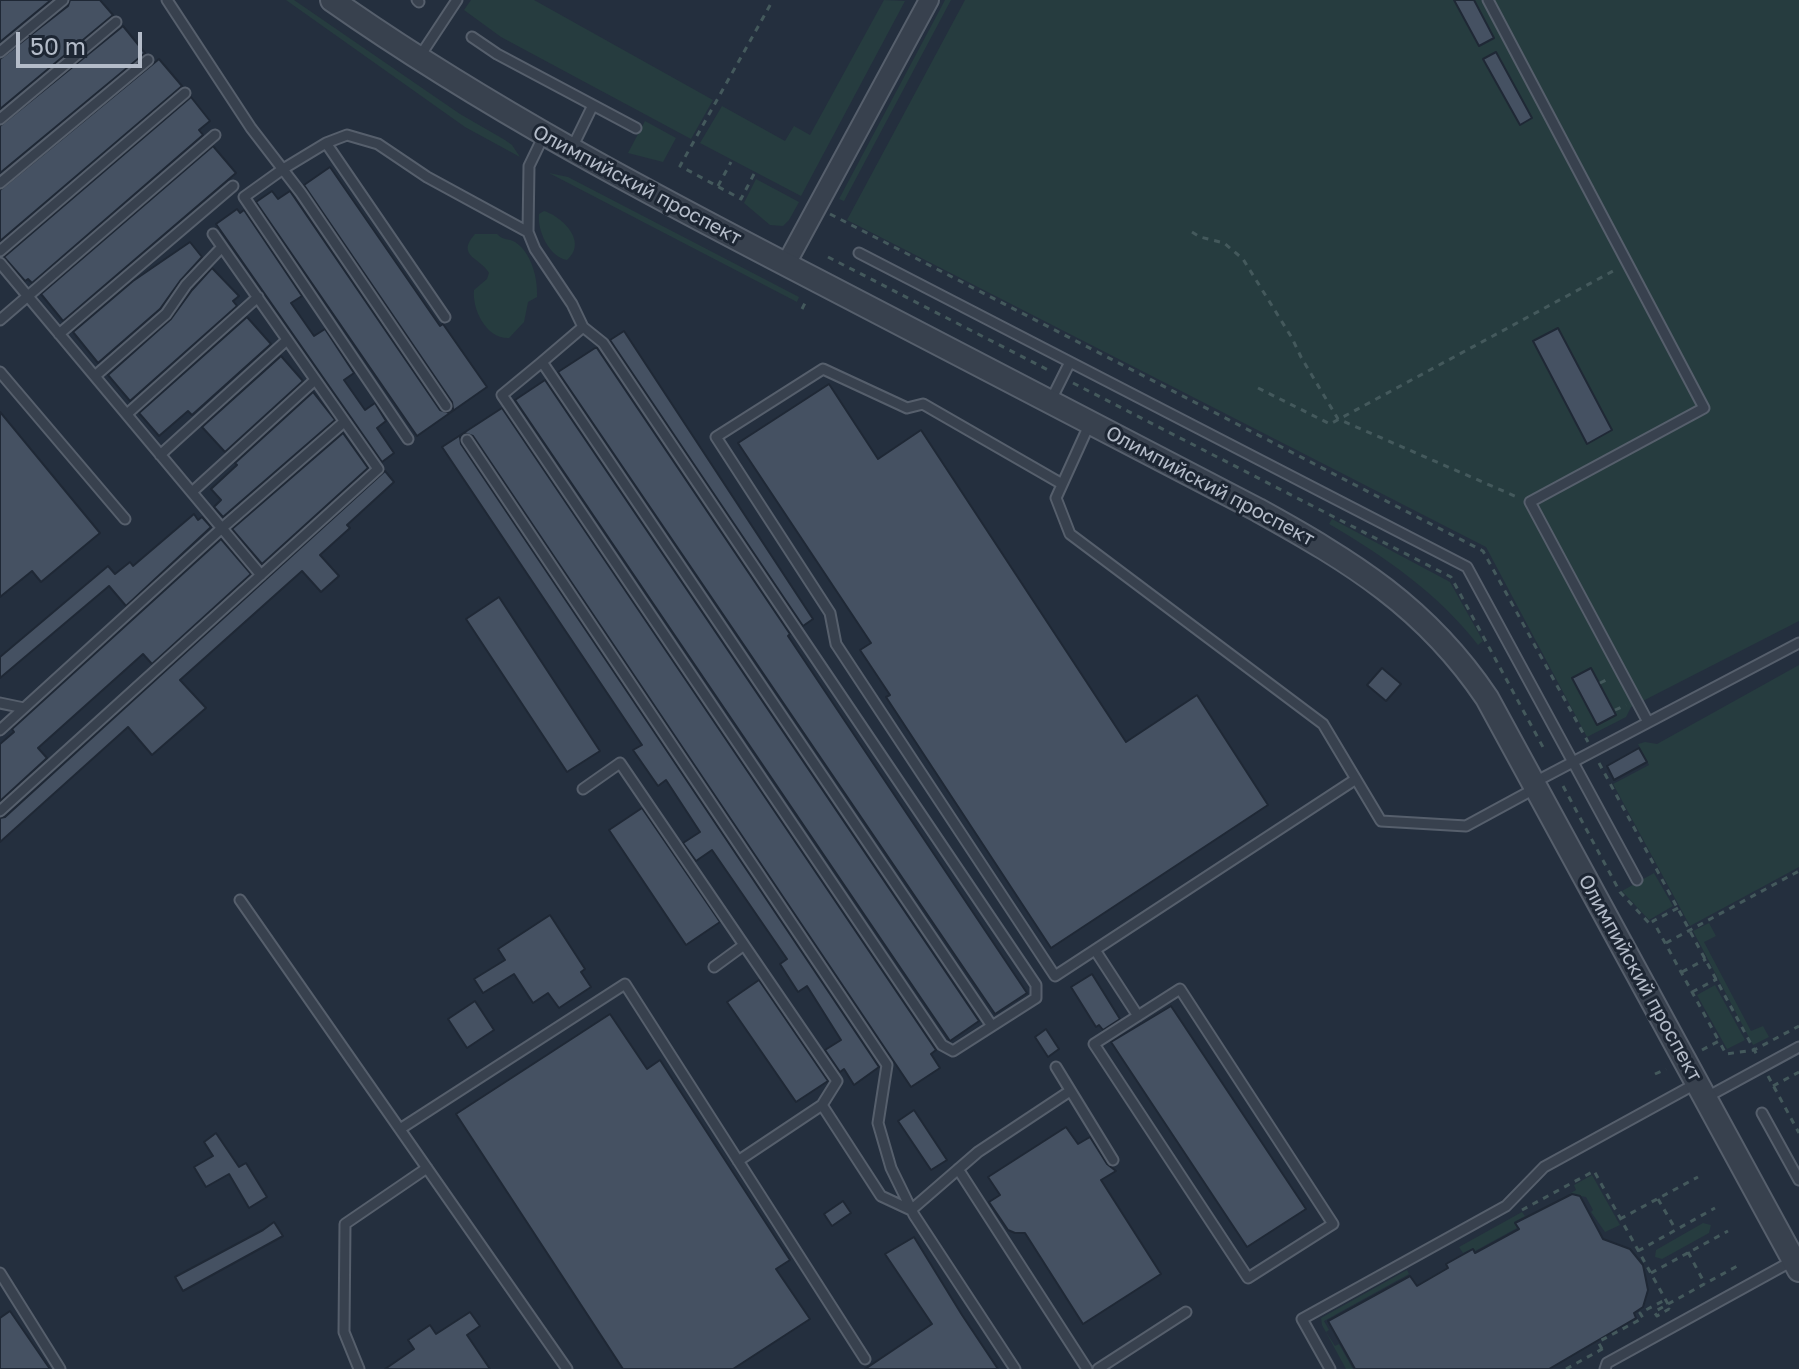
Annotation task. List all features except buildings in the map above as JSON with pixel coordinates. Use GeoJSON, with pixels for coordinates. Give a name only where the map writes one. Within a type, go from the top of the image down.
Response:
{"type":"FeatureCollection","features":[{"type":"Feature","properties":{"kind":"street","name":"Олимпийский проспект"},"geometry":{"type":"LineString","coordinates":[[332,0],[418,59],[544,135],[1325,547],[1416,613],[1469,672],[1487,698],[1796,1265]]}},
{"type":"Feature","properties":{"kind":"street"},"geometry":{"type":"LineString","coordinates":[[786,264],[929,0]]}},
{"type":"Feature","properties":{"kind":"lane"},"geometry":{"type":"LineString","coordinates":[[0,52],[63,0]]}},
{"type":"Feature","properties":{"kind":"lane"},"geometry":{"type":"LineString","coordinates":[[167,0],[251,128],[283,169],[446,406]]}},
{"type":"Feature","properties":{"kind":"lane"},"geometry":{"type":"LineString","coordinates":[[418,59],[457,0]]}},
{"type":"Feature","properties":{"kind":"lane"},"geometry":{"type":"LineString","coordinates":[[1488,0],[1704,408],[1530,502],[1648,722]]}},
{"type":"Feature","properties":{"kind":"lane"},"geometry":{"type":"LineString","coordinates":[[0,119],[116,22]]}},
{"type":"Feature","properties":{"kind":"lane"},"geometry":{"type":"LineString","coordinates":[[472,37],[497,54],[636,128]]}},
{"type":"Feature","properties":{"kind":"lane"},"geometry":{"type":"LineString","coordinates":[[0,183],[148,60]]}},
{"type":"Feature","properties":{"kind":"lane"},"geometry":{"type":"LineString","coordinates":[[0,251],[185,93]]}},
{"type":"Feature","properties":{"kind":"lane"},"geometry":{"type":"LineString","coordinates":[[571,150],[593,105]]}},
{"type":"Feature","properties":{"kind":"lane"},"geometry":{"type":"LineString","coordinates":[[0,320],[215,135]]}},
{"type":"Feature","properties":{"kind":"lane"},"geometry":{"type":"LineString","coordinates":[[408,439],[244,197],[326,143],[347,135],[378,144],[427,177],[528,232]]}},
{"type":"Feature","properties":{"kind":"lane"},"geometry":{"type":"LineString","coordinates":[[544,135],[529,166],[528,232],[535,249],[572,304],[583,327],[603,343],[1036,985],[1036,998],[953,1051],[942,1045],[502,395],[583,327]]}},
{"type":"Feature","properties":{"kind":"lane"},"geometry":{"type":"LineString","coordinates":[[326,143],[445,317]]}},
{"type":"Feature","properties":{"kind":"lane"},"geometry":{"type":"LineString","coordinates":[[59,334],[233,186]]}},
{"type":"Feature","properties":{"kind":"lane"},"geometry":{"type":"LineString","coordinates":[[0,811],[378,469],[213,234]]}},
{"type":"Feature","properties":{"kind":"lane"},"geometry":{"type":"LineString","coordinates":[[95,376],[166,314],[186,285],[222,247]]}},
{"type":"Feature","properties":{"kind":"lane"},"geometry":{"type":"LineString","coordinates":[[859,253],[1467,567],[1637,880]]}},
{"type":"Feature","properties":{"kind":"lane"},"geometry":{"type":"LineString","coordinates":[[0,263],[261,575]]}},
{"type":"Feature","properties":{"kind":"lane"},"geometry":{"type":"LineString","coordinates":[[127,414],[258,297]]}},
{"type":"Feature","properties":{"kind":"lane"},"geometry":{"type":"LineString","coordinates":[[160,455],[287,340]]}},
{"type":"Feature","properties":{"kind":"lane"},"geometry":{"type":"LineString","coordinates":[[542,362],[992,1026]]}},
{"type":"Feature","properties":{"kind":"lane"},"geometry":{"type":"LineString","coordinates":[[1050,402],[1070,362]]}},
{"type":"Feature","properties":{"kind":"lane"},"geometry":{"type":"LineString","coordinates":[[1062,484],[923,404],[907,408],[823,369],[716,437],[830,613],[836,644],[1055,976],[1356,779]]}},
{"type":"Feature","properties":{"kind":"lane"},"geometry":{"type":"LineString","coordinates":[[0,372],[125,519]]}},
{"type":"Feature","properties":{"kind":"lane"},"geometry":{"type":"LineString","coordinates":[[192,492],[315,380]]}},
{"type":"Feature","properties":{"kind":"lane"},"geometry":{"type":"LineString","coordinates":[[0,730],[222,528],[344,422]]}},
{"type":"Feature","properties":{"kind":"lane"},"geometry":{"type":"LineString","coordinates":[[1090,423],[1056,498],[1070,534],[1323,724],[1381,821],[1466,826],[1573,762],[1799,643]]}},
{"type":"Feature","properties":{"kind":"lane"},"geometry":{"type":"LineString","coordinates":[[467,440],[887,1065],[878,1123],[891,1168],[911,1210],[1015,1369]]}},
{"type":"Feature","properties":{"kind":"lane"},"geometry":{"type":"LineString","coordinates":[[0,703],[24,708]]}},
{"type":"Feature","properties":{"kind":"lane"},"geometry":{"type":"LineString","coordinates":[[583,789],[620,763],[837,1081],[822,1105],[738,1161]]}},
{"type":"Feature","properties":{"kind":"lane"},"geometry":{"type":"LineString","coordinates":[[240,900],[567,1369]]}},
{"type":"Feature","properties":{"kind":"lane"},"geometry":{"type":"LineString","coordinates":[[714,967],[744,945]]}},
{"type":"Feature","properties":{"kind":"lane"},"geometry":{"type":"LineString","coordinates":[[1095,950],[1138,1016]]}},
{"type":"Feature","properties":{"kind":"lane"},"geometry":{"type":"LineString","coordinates":[[400,1129],[625,984],[865,1359]]}},
{"type":"Feature","properties":{"kind":"lane"},"geometry":{"type":"LineString","coordinates":[[1180,989],[1333,1224],[1248,1278],[1094,1044],[1138,1016],[1180,989]]}},
{"type":"Feature","properties":{"kind":"lane"},"geometry":{"type":"LineString","coordinates":[[1330,1369],[1302,1319],[1506,1206],[1544,1167],[1701,1090],[1799,1047]]}},
{"type":"Feature","properties":{"kind":"lane"},"geometry":{"type":"LineString","coordinates":[[1056,1067],[1113,1160]]}},
{"type":"Feature","properties":{"kind":"lane"},"geometry":{"type":"LineString","coordinates":[[911,1210],[978,1152],[1070,1091]]}},
{"type":"Feature","properties":{"kind":"lane"},"geometry":{"type":"LineString","coordinates":[[822,1105],[881,1196],[911,1210]]}},
{"type":"Feature","properties":{"kind":"lane"},"geometry":{"type":"LineString","coordinates":[[1762,1113],[1799,1180]]}},
{"type":"Feature","properties":{"kind":"lane"},"geometry":{"type":"LineString","coordinates":[[359,1369],[344,1332],[345,1224],[427,1168]]}},
{"type":"Feature","properties":{"kind":"lane"},"geometry":{"type":"LineString","coordinates":[[958,1169],[1087,1369]]}},
{"type":"Feature","properties":{"kind":"lane"},"geometry":{"type":"LineString","coordinates":[[1605,1369],[1607,1363],[1796,1265]]}},
{"type":"Feature","properties":{"kind":"lane"},"geometry":{"type":"LineString","coordinates":[[0,1273],[60,1369]]}},
{"type":"Feature","properties":{"kind":"lane"},"geometry":{"type":"LineString","coordinates":[[1098,1369],[1186,1312]]}},
{"type":"Feature","properties":{"kind":"path"},"geometry":{"type":"LineString","coordinates":[[754,174],[741,199],[680,166],[773,0]]}},
{"type":"Feature","properties":{"kind":"path"},"geometry":{"type":"LineString","coordinates":[[718,186],[731,162]]}},
{"type":"Feature","properties":{"kind":"path"},"geometry":{"type":"LineString","coordinates":[[1192,232],[1224,243],[1243,259],[1338,419],[1530,502]]}},
{"type":"Feature","properties":{"kind":"path"},"geometry":{"type":"LineString","coordinates":[[1258,388],[1330,424],[1627,263]]}},
{"type":"Feature","properties":{"kind":"path"},"geometry":{"type":"LineString","coordinates":[[802,309],[807,299]]}},
{"type":"Feature","properties":{"kind":"path"},"geometry":{"type":"LineString","coordinates":[[1563,786],[1620,892],[1649,923],[1678,908]]}},
{"type":"Feature","properties":{"kind":"path"},"geometry":{"type":"LineString","coordinates":[[1666,943],[1799,871]]}},
{"type":"Feature","properties":{"kind":"path"},"geometry":{"type":"LineString","coordinates":[[1653,921],[1726,1054],[1754,1050],[1799,1026]]}},
{"type":"Feature","properties":{"kind":"path"},"geometry":{"type":"LineString","coordinates":[[1682,972],[1706,959]]}},
{"type":"Feature","properties":{"kind":"path"},"geometry":{"type":"LineString","coordinates":[[1692,992],[1717,979]]}},
{"type":"Feature","properties":{"kind":"path"},"geometry":{"type":"LineString","coordinates":[[1702,1050],[1719,1041]]}},
{"type":"Feature","properties":{"kind":"path"},"geometry":{"type":"LineString","coordinates":[[1655,1074],[1666,1069]]}},
{"type":"Feature","properties":{"kind":"path"},"geometry":{"type":"LineString","coordinates":[[1773,1086],[1799,1072]]}},
{"type":"Feature","properties":{"kind":"path"},"geometry":{"type":"LineString","coordinates":[[1511,1216],[1594,1171],[1666,1302]]}},
{"type":"Feature","properties":{"kind":"path"},"geometry":{"type":"LineString","coordinates":[[1620,1219],[1698,1177]]}},
{"type":"Feature","properties":{"kind":"path"},"geometry":{"type":"LineString","coordinates":[[1658,1199],[1676,1230]]}},
{"type":"Feature","properties":{"kind":"path"},"geometry":{"type":"LineString","coordinates":[[1638,1251],[1715,1208]]}},
{"type":"Feature","properties":{"kind":"path"},"geometry":{"type":"LineString","coordinates":[[1651,1273],[1728,1231]]}},
{"type":"Feature","properties":{"kind":"path"},"geometry":{"type":"LineString","coordinates":[[1688,1252],[1705,1284]]}},
{"type":"Feature","properties":{"kind":"path"},"geometry":{"type":"LineString","coordinates":[[1602,1349],[1598,1342],[1643,1318],[1640,1313],[1673,1302],[1739,1265]]}},
{"type":"Feature","properties":{"kind":"path"},"geometry":{"type":"LineString","coordinates":[[1666,1302],[1654,1312],[1657,1316],[1669,1309],[1671,1311]]}},
{"type":"Feature","properties":{"kind":"path"},"geometry":{"type":"LineString","coordinates":[[1673,1302],[1676,1308]]}},
{"type":"Feature","properties":{"kind":"green space"},"geometry":{"type":"Polygon","coordinates":[[[286,0],[294,0],[460,114],[505,140],[520,157],[465,127],[286,0]]]}},
{"type":"Feature","properties":{"kind":"green space"},"geometry":{"type":"Polygon","coordinates":[[[471,0],[534,0],[713,100],[691,139],[501,37],[464,10],[471,0]]]}},
{"type":"Feature","properties":{"kind":"green space"},"geometry":{"type":"Polygon","coordinates":[[[884,0],[905,1],[801,196],[700,143],[722,106],[785,141],[794,126],[810,135],[884,0]]]}},
{"type":"Feature","properties":{"kind":"green space"},"geometry":{"type":"Polygon","coordinates":[[[945,0],[951,0],[844,201],[839,199],[945,0]]]}},
{"type":"Feature","properties":{"kind":"green space"},"geometry":{"type":"Polygon","coordinates":[[[965,0],[1799,0],[1799,621],[1631,707],[1626,717],[1587,737],[1486,547],[847,220],[965,0]]]}},
{"type":"Feature","properties":{"kind":"green space"},"geometry":{"type":"Polygon","coordinates":[[[645,121],[676,138],[663,162],[628,153],[645,121]]]}},
{"type":"Feature","properties":{"kind":"green space"},"geometry":{"type":"Polygon","coordinates":[[[549,173],[568,177],[799,297],[797,302],[549,173]]]}},
{"type":"Feature","properties":{"kind":"green space"},"geometry":{"type":"Polygon","coordinates":[[[756,179],[799,202],[783,226],[770,225],[744,203],[756,179]]]}},
{"type":"Feature","properties":{"kind":"green space"},"geometry":{"type":"Polygon","coordinates":[[[544,211],[565,224],[574,238],[573,253],[567,260],[555,254],[542,235],[539,214],[544,211]]]}},
{"type":"Feature","properties":{"kind":"green space"},"geometry":{"type":"Polygon","coordinates":[[[475,234],[497,234],[515,242],[526,253],[533,267],[537,297],[528,302],[524,322],[509,338],[494,334],[487,328],[475,306],[474,290],[487,279],[489,273],[469,252],[470,241],[475,234]]]}},
{"type":"Feature","properties":{"kind":"green space"},"geometry":{"type":"Polygon","coordinates":[[[1332,519],[1450,582],[1483,641],[1478,645],[1428,593],[1370,549],[1329,524],[1332,519]]]}},
{"type":"Feature","properties":{"kind":"green space"},"geometry":{"type":"Polygon","coordinates":[[[1799,665],[1799,867],[1690,926],[1613,784],[1649,765],[1638,744],[1657,744],[1799,665]]]}},
{"type":"Feature","properties":{"kind":"green space"},"geometry":{"type":"Polygon","coordinates":[[[1654,873],[1673,906],[1649,920],[1622,891],[1654,873]]]}},
{"type":"Feature","properties":{"kind":"green space"},"geometry":{"type":"Polygon","coordinates":[[[1709,923],[1716,936],[1704,942],[1751,1031],[1763,1026],[1769,1037],[1753,1045],[1693,931],[1709,923]]]}},
{"type":"Feature","properties":{"kind":"green space"},"geometry":{"type":"Polygon","coordinates":[[[1715,985],[1745,1040],[1727,1049],[1697,995],[1715,985]]]}},
{"type":"Feature","properties":{"kind":"green space"},"geometry":{"type":"Polygon","coordinates":[[[1592,1175],[1620,1225],[1605,1232],[1591,1212],[1593,1210],[1586,1197],[1569,1194],[1576,1190],[1574,1185],[1592,1175]]]}},
{"type":"Feature","properties":{"kind":"green space"},"geometry":{"type":"Polygon","coordinates":[[[1522,1212],[1525,1216],[1514,1222],[1517,1228],[1475,1251],[1473,1248],[1463,1253],[1459,1247],[1522,1212]]]}},
{"type":"Feature","properties":{"kind":"green space"},"geometry":{"type":"Polygon","coordinates":[[[1703,1223],[1711,1225],[1709,1233],[1662,1259],[1655,1257],[1656,1250],[1703,1223]]]}},
{"type":"Feature","properties":{"kind":"green space"},"geometry":{"type":"Polygon","coordinates":[[[1407,1270],[1409,1274],[1324,1321],[1329,1330],[1326,1332],[1335,1346],[1339,1344],[1353,1369],[1346,1369],[1322,1325],[1321,1318],[1407,1270]]]}}]}
